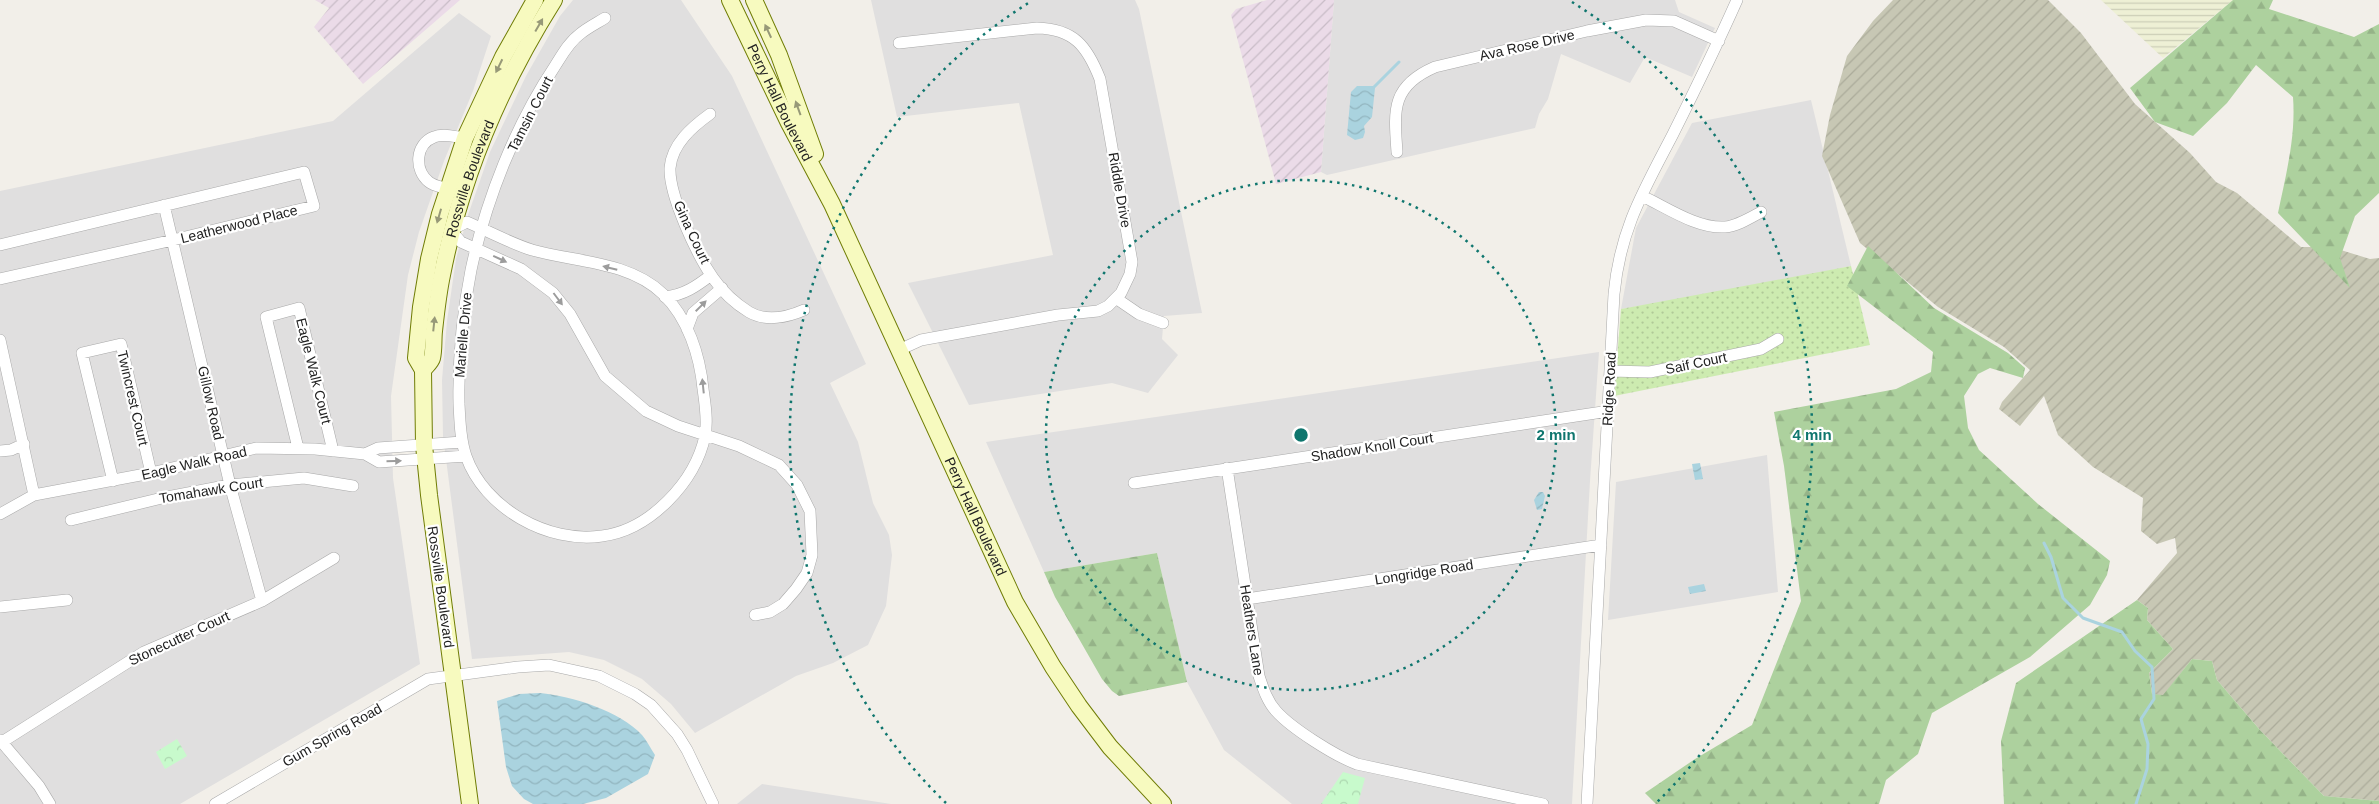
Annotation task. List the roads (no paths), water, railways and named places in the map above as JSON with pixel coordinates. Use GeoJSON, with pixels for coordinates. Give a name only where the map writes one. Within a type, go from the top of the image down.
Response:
{"type":"FeatureCollection","features":[{"type":"Feature","properties":{"kind":"main road","name":"Rossville Boulevard"},"geometry":{"type":"LineString","coordinates":[[470,804],[425,452],[423,370],[416,358],[421,307],[433,237],[448,189],[465,138],[503,58],[535,0]]}},
{"type":"Feature","properties":{"kind":"main road","name":"Rossville Boulevard"},"geometry":{"type":"LineString","coordinates":[[423,370],[432,360],[436,309],[452,230],[469,172],[492,117],[531,39],[554,0]]}},
{"type":"Feature","properties":{"kind":"main road","name":"Perry Hall Boulevard"},"geometry":{"type":"LineString","coordinates":[[730,0],[789,122],[832,204],[975,517],[1035,638],[1079,706],[1110,747],[1163,804]]}},
{"type":"Feature","properties":{"kind":"main road","name":"Perry Hall Boulevard"},"geometry":{"type":"LineString","coordinates":[[754,0],[779,55],[832,204]]}},
{"type":"Feature","properties":{"kind":"street","name":"Ridge Road"},"geometry":{"type":"LineString","coordinates":[[1587,804],[1610,371],[1618,258],[1630,220],[1719,41],[1737,0]]}},
{"type":"Feature","properties":{"kind":"street","name":"Tamsin Court"},"geometry":{"type":"LineString","coordinates":[[482,229],[509,154],[540,91],[568,47],[580,34],[605,18]]}},
{"type":"Feature","properties":{"kind":"street","name":"Ava Rose Drive"},"geometry":{"type":"LineString","coordinates":[[1396,152],[1394,113],[1396,101],[1404,87],[1424,71],[1435,67],[1646,20],[1674,21],[1719,41]]}},
{"type":"Feature","properties":{"kind":"street","name":"Riddle Drive"},"geometry":{"type":"LineString","coordinates":[[898,43],[1037,28],[1064,32],[1082,46],[1090,56],[1100,80],[1131,250],[1130,274],[1117,299]]}},
{"type":"Feature","properties":{"kind":"street","name":"Gina Court"},"geometry":{"type":"LineString","coordinates":[[710,114],[691,127],[678,145],[670,167],[676,203],[711,274],[730,297],[750,313],[775,318],[791,316],[804,310]]}},
{"type":"Feature","properties":{"kind":"street"},"geometry":{"type":"LineString","coordinates":[[448,189],[430,183],[425,177],[418,162],[419,153],[422,147],[433,137],[465,138]]}},
{"type":"Feature","properties":{"kind":"street","name":"Leatherwood Place"},"geometry":{"type":"LineString","coordinates":[[0,245],[304,172],[314,206],[0,279]]}},
{"type":"Feature","properties":{"kind":"street"},"geometry":{"type":"LineString","coordinates":[[1642,196],[1695,221],[1713,227],[1727,227],[1761,212]]}},
{"type":"Feature","properties":{"kind":"street","name":"Gillow Road"},"geometry":{"type":"LineString","coordinates":[[164,205],[230,485],[262,601]]}},
{"type":"Feature","properties":{"kind":"street"},"geometry":{"type":"LineString","coordinates":[[705,435],[702,377],[693,341],[678,312],[666,297],[632,275],[614,268],[530,249],[467,222],[452,230],[462,242],[521,269],[553,293],[570,314],[605,376],[646,411],[705,435],[739,446],[778,465],[798,485],[810,511],[812,555],[807,572],[783,604],[770,612],[755,615]]}},
{"type":"Feature","properties":{"kind":"street","name":"Marielle Drive"},"geometry":{"type":"LineString","coordinates":[[482,229],[464,304],[458,369],[462,442],[466,456],[479,480],[506,510],[535,526],[568,535],[601,537],[622,530],[643,520],[680,488],[705,435]]}},
{"type":"Feature","properties":{"kind":"street"},"geometry":{"type":"LineString","coordinates":[[521,269],[530,249]]}},
{"type":"Feature","properties":{"kind":"street","name":"Gina Court"},"geometry":{"type":"LineString","coordinates":[[666,297],[678,295],[696,287],[711,274]]}},
{"type":"Feature","properties":{"kind":"street"},"geometry":{"type":"LineString","coordinates":[[687,329],[693,313],[722,288]]}},
{"type":"Feature","properties":{"kind":"street"},"geometry":{"type":"LineString","coordinates":[[899,350],[931,338],[1058,315],[1089,313],[1108,306],[1117,299],[1139,314],[1163,323]]}},
{"type":"Feature","properties":{"kind":"street","name":"Eagle Walk Court"},"geometry":{"type":"LineString","coordinates":[[298,448],[266,317],[298,308],[333,451]]}},
{"type":"Feature","properties":{"kind":"street","name":"Saif Court"},"geometry":{"type":"LineString","coordinates":[[1610,371],[1650,372],[1761,349],[1778,339]]}},
{"type":"Feature","properties":{"kind":"street"},"geometry":{"type":"LineString","coordinates":[[0,340],[34,495]]}},
{"type":"Feature","properties":{"kind":"street","name":"Twincrest Court"},"geometry":{"type":"LineString","coordinates":[[113,481],[82,353],[121,344],[151,474]]}},
{"type":"Feature","properties":{"kind":"street","name":"Shadow Knoll Court"},"geometry":{"type":"LineString","coordinates":[[1134,482],[1609,411]]}},
{"type":"Feature","properties":{"kind":"street"},"geometry":{"type":"LineString","coordinates":[[425,452],[462,442]]}},
{"type":"Feature","properties":{"kind":"street"},"geometry":{"type":"LineString","coordinates":[[0,451],[11,450],[24,444]]}},
{"type":"Feature","properties":{"kind":"street","name":"Eagle Walk Road"},"geometry":{"type":"LineString","coordinates":[[0,514],[34,495],[151,474],[256,448],[298,448],[365,454],[378,448],[425,452]]}},
{"type":"Feature","properties":{"kind":"street"},"geometry":{"type":"LineString","coordinates":[[425,452],[466,456]]}},
{"type":"Feature","properties":{"kind":"street","name":"Heathers Lane"},"geometry":{"type":"LineString","coordinates":[[1227,468],[1259,676],[1267,698],[1275,710],[1288,722],[1345,760],[1543,804]]}},
{"type":"Feature","properties":{"kind":"street","name":"Tomahawk Court"},"geometry":{"type":"LineString","coordinates":[[70,520],[162,498],[230,485],[304,478],[353,486]]}},
{"type":"Feature","properties":{"kind":"street","name":"Longridge Road"},"geometry":{"type":"LineString","coordinates":[[1247,599],[1601,545]]}},
{"type":"Feature","properties":{"kind":"street","name":"Stonecutter Court"},"geometry":{"type":"LineString","coordinates":[[1,741],[144,652],[262,601],[334,558]]}},
{"type":"Feature","properties":{"kind":"street"},"geometry":{"type":"LineString","coordinates":[[0,607],[68,600]]}},
{"type":"Feature","properties":{"kind":"street","name":"Gum Spring Road"},"geometry":{"type":"LineString","coordinates":[[215,804],[428,680],[453,675],[549,665],[581,670],[618,684],[650,705],[677,734],[695,765],[713,804]]}},
{"type":"Feature","properties":{"kind":"street"},"geometry":{"type":"LineString","coordinates":[[1,741],[39,786],[50,804]]}},
{"type":"Feature","properties":{"kind":"water"},"geometry":{"type":"Polygon","coordinates":[[[1357,86],[1373,86],[1375,88],[1372,117],[1364,126],[1363,138],[1355,140],[1347,135],[1351,92],[1357,86]]]}},
{"type":"Feature","properties":{"kind":"water"},"geometry":{"type":"Polygon","coordinates":[[[1700,463],[1703,479],[1695,480],[1692,464],[1700,463]]]}},
{"type":"Feature","properties":{"kind":"water"},"geometry":{"type":"Polygon","coordinates":[[[1539,492],[1543,492],[1545,496],[1542,509],[1537,510],[1534,500],[1539,492]]]}},
{"type":"Feature","properties":{"kind":"water"},"geometry":{"type":"Polygon","coordinates":[[[1704,584],[1706,591],[1690,594],[1688,587],[1704,584]]]}},
{"type":"Feature","properties":{"kind":"water"},"geometry":{"type":"Polygon","coordinates":[[[540,693],[581,701],[608,712],[633,726],[642,735],[655,755],[648,774],[606,798],[583,804],[533,804],[524,799],[512,786],[506,767],[497,701],[519,694],[540,693]]]}},
{"type":"Feature","properties":{"kind":"waterway"},"geometry":{"type":"LineString","coordinates":[[1374,87],[1399,62]]}},
{"type":"Feature","properties":{"kind":"waterway"},"geometry":{"type":"LineString","coordinates":[[2044,543],[2051,557],[2063,598],[2083,618],[2122,632],[2135,651],[2152,667],[2154,699],[2141,719],[2148,744],[2147,769],[2136,804]]}}]}
